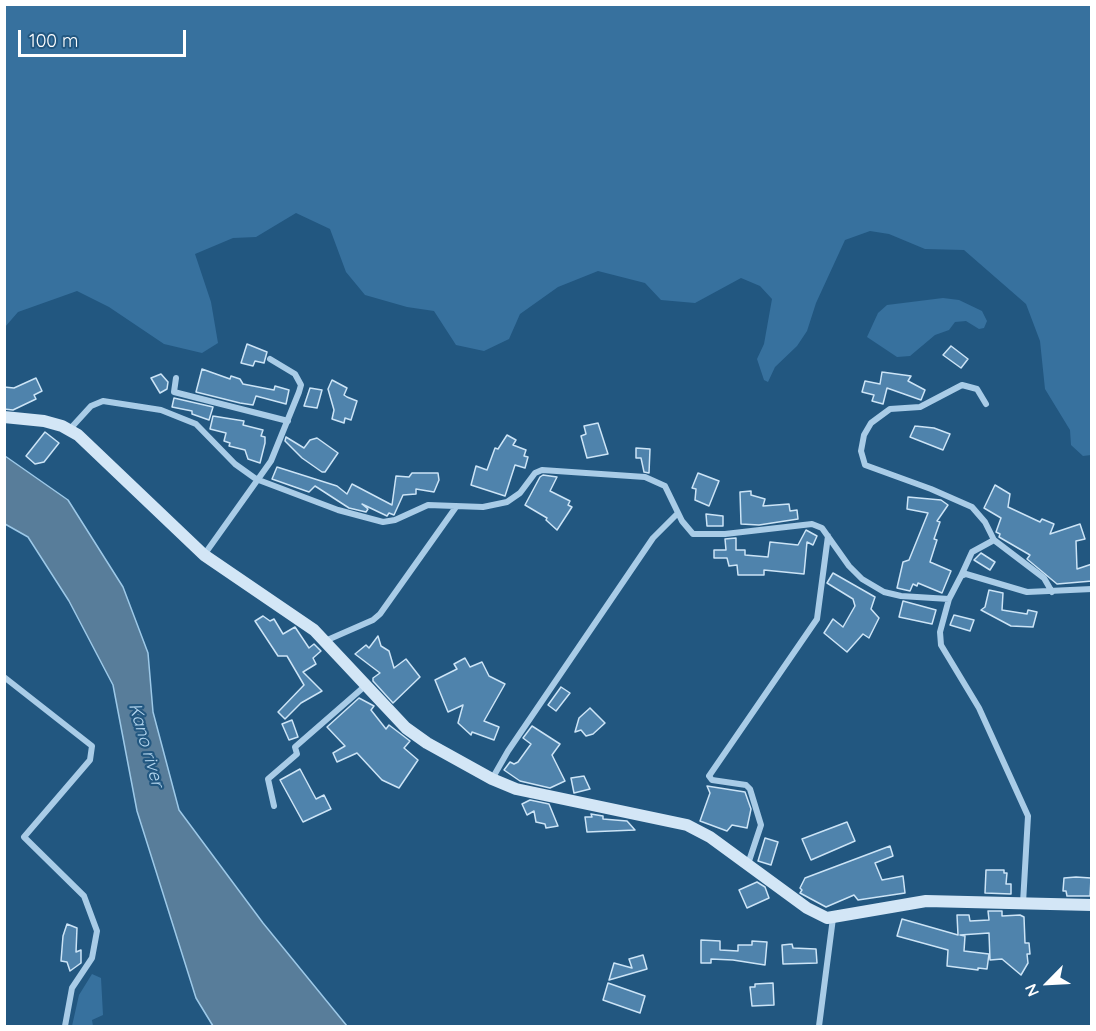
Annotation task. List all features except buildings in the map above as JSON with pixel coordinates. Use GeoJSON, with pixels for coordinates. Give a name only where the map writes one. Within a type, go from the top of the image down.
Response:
{"type":"FeatureCollection","features":[{"type":"Feature","properties":{"kind":"main road"},"geometry":{"type":"LineString","coordinates":[[4,417],[44,421],[70,429],[105,458],[204,555],[295,616],[324,641],[390,714],[420,738],[492,779],[516,789],[687,825],[711,837],[819,916],[833,918],[926,901],[1092,905]]}},
{"type":"Feature","properties":{"kind":"street"},"geometry":{"type":"LineString","coordinates":[[204,555],[271,461],[301,384],[295,374],[270,359]]}},
{"type":"Feature","properties":{"kind":"street"},"geometry":{"type":"LineString","coordinates":[[176,378],[174,392],[288,421]]}},
{"type":"Feature","properties":{"kind":"street"},"geometry":{"type":"LineString","coordinates":[[986,404],[977,389],[962,385],[920,407],[890,409],[871,423],[864,435],[861,451],[865,465],[972,507],[985,522],[994,540],[1044,578],[1052,592]]}},
{"type":"Feature","properties":{"kind":"street"},"geometry":{"type":"LineString","coordinates":[[70,429],[91,406],[103,401],[161,410],[196,424],[235,464],[256,479],[330,507],[383,522],[395,520],[428,505],[483,507],[507,502],[520,493],[535,473],[547,470],[651,479],[665,486],[688,530],[699,535],[812,524],[822,528],[849,566],[862,579],[884,592],[902,596],[949,599]]}},
{"type":"Feature","properties":{"kind":"street"},"geometry":{"type":"LineString","coordinates":[[324,641],[373,620],[380,614],[456,507]]}},
{"type":"Feature","properties":{"kind":"street"},"geometry":{"type":"LineString","coordinates":[[492,779],[514,742],[653,538],[678,513]]}},
{"type":"Feature","properties":{"kind":"street"},"geometry":{"type":"LineString","coordinates":[[748,865],[761,825],[750,789],[746,785],[712,780],[709,776],[815,623],[828,536]]}},
{"type":"Feature","properties":{"kind":"street"},"geometry":{"type":"LineString","coordinates":[[994,540],[972,552],[949,599],[940,632],[941,645],[979,708],[1028,816],[1023,904]]}},
{"type":"Feature","properties":{"kind":"street"},"geometry":{"type":"LineString","coordinates":[[961,576],[968,574],[1018,591],[1052,592],[1092,589]]}},
{"type":"Feature","properties":{"kind":"street"},"geometry":{"type":"LineString","coordinates":[[4,677],[92,746],[90,760],[24,837],[84,896],[97,931],[92,957],[72,988],[65,1026]]}},
{"type":"Feature","properties":{"kind":"street"},"geometry":{"type":"LineString","coordinates":[[274,806],[268,779],[297,754],[295,747],[365,686]]}},
{"type":"Feature","properties":{"kind":"street"},"geometry":{"type":"LineString","coordinates":[[819,1026],[833,918]]}},
{"type":"Feature","properties":{"kind":"shaded area"},"geometry":{"type":"Polygon","coordinates":[[[5,4],[1091,5],[1091,455],[1083,456],[1071,445],[1070,430],[1045,389],[1040,341],[1026,304],[964,250],[925,249],[889,234],[870,231],[845,240],[816,303],[807,331],[797,346],[775,367],[768,382],[764,380],[757,359],[764,344],[772,299],[760,286],[741,278],[695,303],[661,300],[645,283],[598,271],[558,287],[520,314],[509,339],[484,351],[456,345],[434,311],[407,307],[365,295],[346,272],[330,229],[296,213],[256,237],[233,238],[195,254],[211,302],[218,343],[202,353],[164,344],[109,307],[77,291],[18,312],[5,327],[5,4]]]}},
{"type":"Feature","properties":{"kind":"shaded area"},"geometry":{"type":"Polygon","coordinates":[[[943,298],[959,300],[982,311],[987,321],[984,328],[979,329],[966,321],[955,322],[949,330],[935,335],[910,356],[897,357],[867,337],[878,313],[887,305],[943,298]]]}},
{"type":"Feature","properties":{"kind":"shaded area"},"geometry":{"type":"Polygon","coordinates":[[[92,974],[101,978],[103,1015],[92,1020],[93,1026],[72,1026],[79,995],[92,974]]]}},
{"type":"Feature","properties":{"kind":"water","name":"Kano river"},"geometry":{"type":"Polygon","coordinates":[[[5,456],[68,500],[123,587],[148,653],[153,712],[179,810],[263,923],[347,1026],[213,1026],[196,998],[137,811],[113,685],[69,601],[28,537],[5,524],[5,456]]]}}]}
